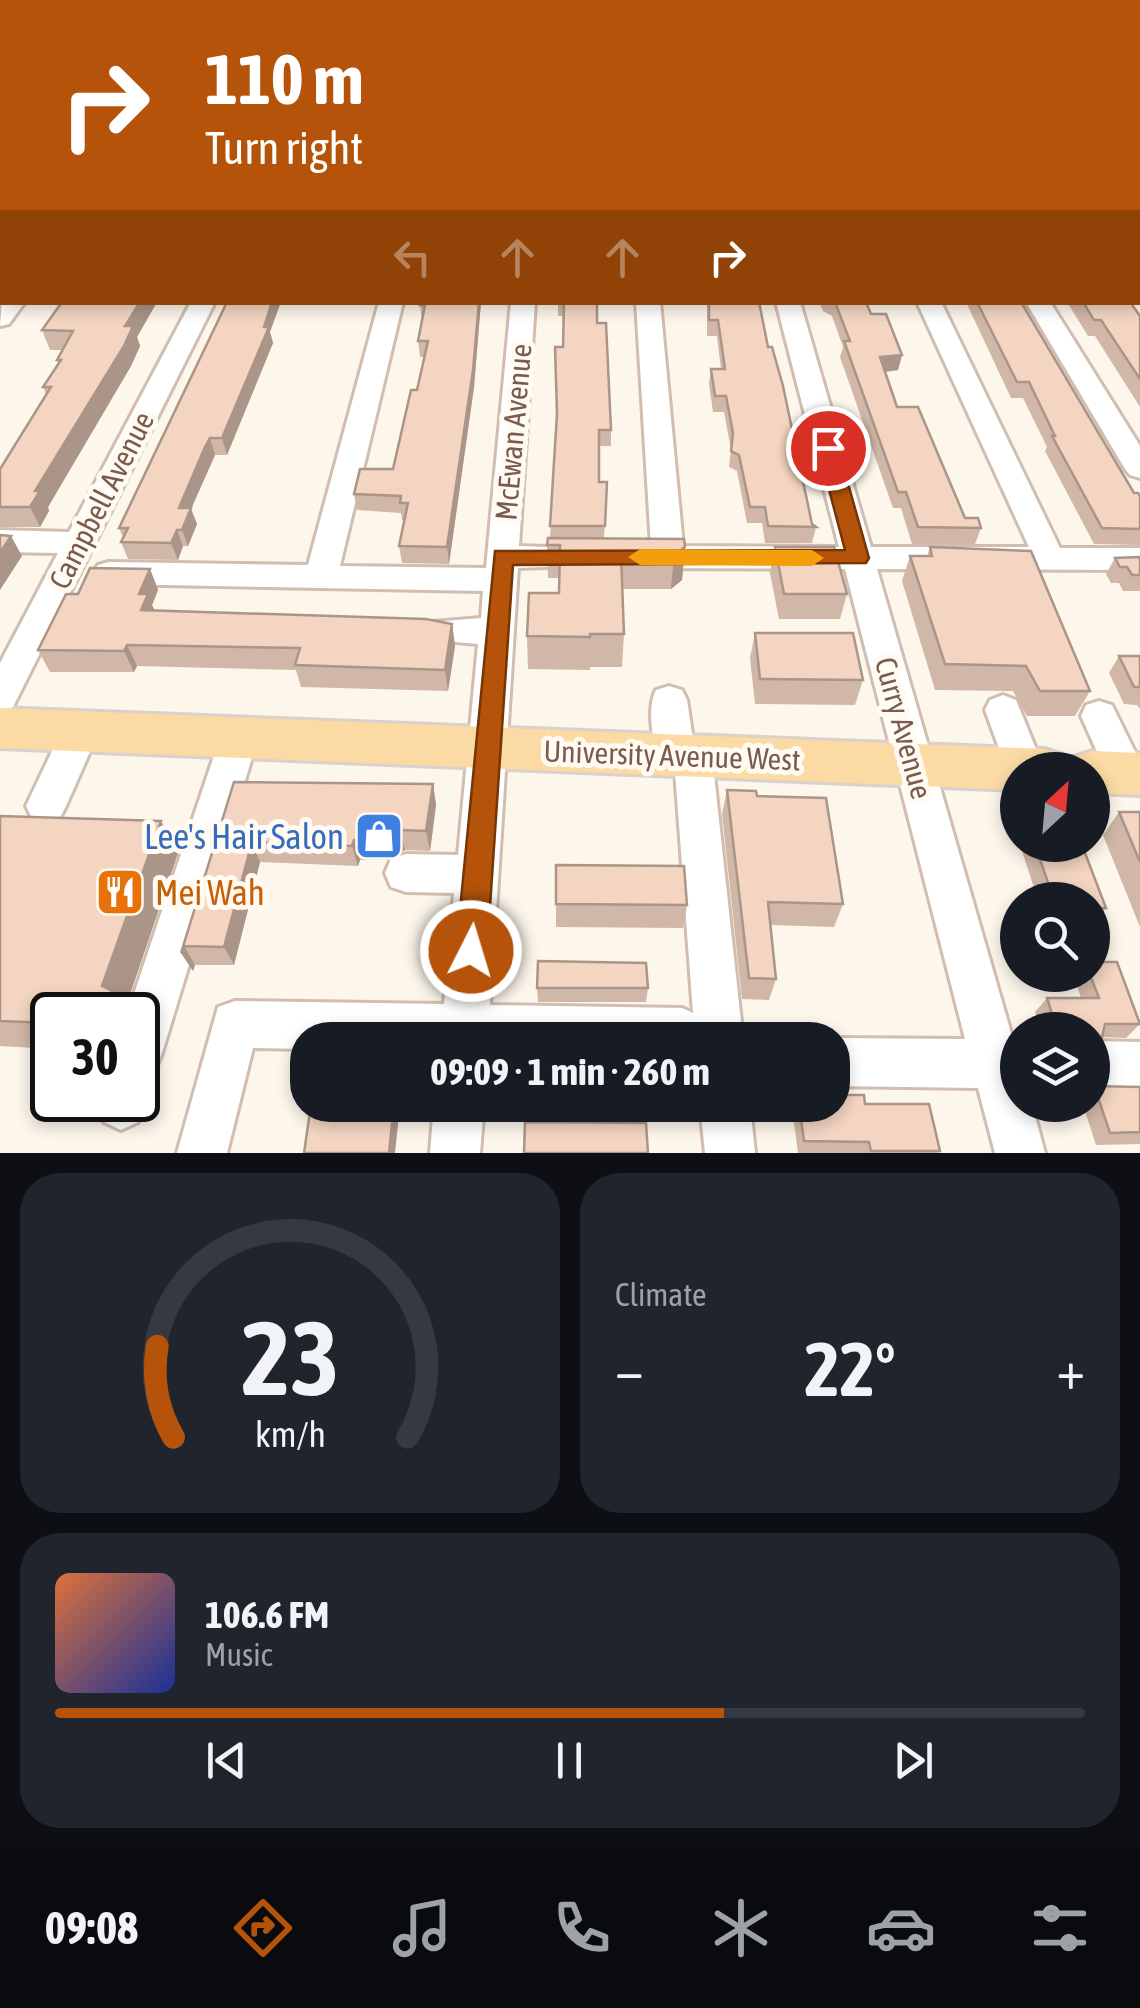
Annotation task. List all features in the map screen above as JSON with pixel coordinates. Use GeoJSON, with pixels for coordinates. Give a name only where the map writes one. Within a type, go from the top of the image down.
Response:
{"type":"FeatureCollection","features":[{"type":"Feature","properties":{"kind":"main road","name":"University Avenue West"},"geometry":{"type":"LineString","coordinates":[[0,728],[1000,768]]}},
{"type":"Feature","properties":{"kind":"street","name":"Campbell Avenue"},"geometry":{"type":"LineString","coordinates":[[0,697],[201,305]]}},
{"type":"Feature","properties":{"kind":"street"},"geometry":{"type":"LineString","coordinates":[[321,577],[390,305]]}},
{"type":"Feature","properties":{"kind":"street","name":"McEwan Avenue"},"geometry":{"type":"LineString","coordinates":[[465,1022],[523,305]]}},
{"type":"Feature","properties":{"kind":"street"},"geometry":{"type":"LineString","coordinates":[[648,305],[668,557]]}},
{"type":"Feature","properties":{"kind":"street","name":"Curry Avenue"},"geometry":{"type":"LineString","coordinates":[[789,305],[871,565],[914,765],[1000,1041]]}},
{"type":"Feature","properties":{"kind":"street"},"geometry":{"type":"LineString","coordinates":[[931,305],[1050,559]]}},
{"type":"Feature","properties":{"kind":"street"},"geometry":{"type":"LineString","coordinates":[[1040,305],[1140,469]]}},
{"type":"Feature","properties":{"kind":"street"},"geometry":{"type":"LineString","coordinates":[[0,541],[72,558],[321,577],[668,557],[871,565],[1140,559]]}},
{"type":"Feature","properties":{"kind":"street"},"geometry":{"type":"LineString","coordinates":[[445,631],[497,632]]}},
{"type":"Feature","properties":{"kind":"street"},"geometry":{"type":"LineString","coordinates":[[670,700],[685,755],[717,1022]]}},
{"type":"Feature","properties":{"kind":"street"},"geometry":{"type":"LineString","coordinates":[[1002,710],[1018,752]]}},
{"type":"Feature","properties":{"kind":"street"},"geometry":{"type":"LineString","coordinates":[[1099,716],[1119,773]]}},
{"type":"Feature","properties":{"kind":"street"},"geometry":{"type":"LineString","coordinates":[[46,806],[80,731]]}},
{"type":"Feature","properties":{"kind":"street"},"geometry":{"type":"LineString","coordinates":[[157,992],[238,738]]}},
{"type":"Feature","properties":{"kind":"street"},"geometry":{"type":"LineString","coordinates":[[406,873],[478,874]]}},
{"type":"Feature","properties":{"kind":"street"},"geometry":{"type":"LineString","coordinates":[[202,1153],[235,1024],[290,1026]]}},
{"type":"Feature","properties":{"kind":"street"},"geometry":{"type":"LineString","coordinates":[[850,1062],[1000,1064]]}},
{"type":"Feature","properties":{"kind":"street"},"geometry":{"type":"LineString","coordinates":[[1110,1065],[1140,1066]]}},
{"type":"Feature","properties":{"kind":"street"},"geometry":{"type":"LineString","coordinates":[[455,1153],[457,1122]]}},
{"type":"Feature","properties":{"kind":"street"},"geometry":{"type":"LineString","coordinates":[[727,1122],[730,1153]]}},
{"type":"Feature","properties":{"kind":"street","name":"Curry Avenue"},"geometry":{"type":"LineString","coordinates":[[1015,1122],[1020,1153]]}},
{"type":"Feature","properties":{"kind":"building"},"geometry":{"type":"Polygon","coordinates":[[[60,305],[138,305],[125,326],[133,326],[124,346],[35,491],[40,491],[30,507],[0,507],[0,469],[51,387],[43,387],[61,360],[57,360],[73,331],[42,330],[60,305]]]}},
{"type":"Feature","properties":{"kind":"building"},"geometry":{"type":"Polygon","coordinates":[[[226,305],[271,305],[264,327],[269,327],[222,438],[210,438],[179,508],[191,508],[182,530],[177,530],[171,543],[121,542],[128,528],[119,528],[226,305]]]}},
{"type":"Feature","properties":{"kind":"building"},"geometry":{"type":"Polygon","coordinates":[[[425,305],[479,305],[447,547],[399,546],[408,503],[400,503],[401,496],[354,494],[360,469],[393,469],[411,390],[417,390],[428,341],[418,341],[425,305]]]}},
{"type":"Feature","properties":{"kind":"building"},"geometry":{"type":"Polygon","coordinates":[[[564,305],[597,305],[597,323],[606,323],[611,430],[599,430],[599,482],[607,482],[605,526],[550,526],[557,414],[555,347],[563,347],[564,305]]]}},
{"type":"Feature","properties":{"kind":"building"},"geometry":{"type":"Polygon","coordinates":[[[709,305],[760,305],[768,347],[772,347],[783,386],[812,524],[816,527],[768,526],[765,507],[750,507],[739,455],[731,451],[733,433],[726,396],[715,396],[711,369],[725,369],[718,320],[709,320],[709,305]]]}},
{"type":"Feature","properties":{"kind":"building"},"geometry":{"type":"Polygon","coordinates":[[[836,305],[867,305],[871,314],[886,314],[902,355],[880,357],[897,407],[918,407],[965,518],[978,518],[981,528],[918,527],[906,492],[898,492],[844,341],[850,341],[836,305]]]}},
{"type":"Feature","properties":{"kind":"building"},"geometry":{"type":"Polygon","coordinates":[[[978,305],[1023,305],[1134,493],[1140,496],[1140,529],[1102,528],[1052,436],[1029,382],[1017,382],[978,305]]]}},
{"type":"Feature","properties":{"kind":"building"},"geometry":{"type":"Polygon","coordinates":[[[1085,305],[1132,305],[1140,316],[1140,379],[1101,320],[1094,320],[1085,305]]]}},
{"type":"Feature","properties":{"kind":"building"},"geometry":{"type":"Polygon","coordinates":[[[0,535],[11,536],[0,553],[0,535]]]}},
{"type":"Feature","properties":{"kind":"building"},"geometry":{"type":"Polygon","coordinates":[[[548,538],[684,539],[685,547],[674,555],[621,555],[624,634],[527,636],[529,593],[559,593],[560,545],[547,545],[548,538]]]}},
{"type":"Feature","properties":{"kind":"building"},"geometry":{"type":"Polygon","coordinates":[[[775,547],[834,547],[847,594],[784,594],[775,547]]]}},
{"type":"Feature","properties":{"kind":"building"},"geometry":{"type":"Polygon","coordinates":[[[930,547],[1031,551],[1090,691],[1040,691],[1026,666],[945,664],[910,556],[932,556],[930,547]]]}},
{"type":"Feature","properties":{"kind":"building"},"geometry":{"type":"Polygon","coordinates":[[[1140,557],[1140,575],[1120,567],[1115,558],[1140,557]]]}},
{"type":"Feature","properties":{"kind":"building"},"geometry":{"type":"Polygon","coordinates":[[[90,568],[150,569],[139,594],[148,594],[141,610],[426,619],[452,624],[445,670],[295,665],[300,648],[127,645],[124,651],[38,650],[66,594],[78,594],[90,568]]]}},
{"type":"Feature","properties":{"kind":"building"},"geometry":{"type":"Polygon","coordinates":[[[755,633],[853,633],[863,680],[760,679],[755,633]]]}},
{"type":"Feature","properties":{"kind":"building"},"geometry":{"type":"Polygon","coordinates":[[[1119,656],[1140,656],[1140,687],[1134,687],[1119,656]]]}},
{"type":"Feature","properties":{"kind":"building"},"geometry":{"type":"Polygon","coordinates":[[[234,782],[433,784],[426,831],[400,830],[381,840],[354,840],[352,846],[252,842],[224,947],[184,946],[181,953],[234,782]]]}},
{"type":"Feature","properties":{"kind":"building"},"geometry":{"type":"Polygon","coordinates":[[[727,790],[756,791],[757,796],[826,798],[843,904],[768,902],[776,979],[749,978],[727,790]]]}},
{"type":"Feature","properties":{"kind":"building"},"geometry":{"type":"Polygon","coordinates":[[[1119,812],[1140,812],[1140,862],[1119,812]]]}},
{"type":"Feature","properties":{"kind":"building"},"geometry":{"type":"Polygon","coordinates":[[[0,816],[161,821],[102,986],[112,992],[30,992],[30,1022],[0,1021],[0,816]]]}},
{"type":"Feature","properties":{"kind":"building"},"geometry":{"type":"Polygon","coordinates":[[[1041,862],[1088,862],[1096,882],[1048,882],[1041,862]]]}},
{"type":"Feature","properties":{"kind":"building"},"geometry":{"type":"Polygon","coordinates":[[[556,865],[684,866],[687,905],[556,904],[556,865]]]}},
{"type":"Feature","properties":{"kind":"building"},"geometry":{"type":"Polygon","coordinates":[[[538,961],[646,963],[648,988],[537,988],[538,961]]]}},
{"type":"Feature","properties":{"kind":"building"},"geometry":{"type":"Polygon","coordinates":[[[1110,962],[1117,962],[1140,1024],[1110,1024],[1110,1012],[1051,1012],[1047,998],[1099,998],[1097,992],[1110,992],[1110,962]]]}},
{"type":"Feature","properties":{"kind":"building"},"geometry":{"type":"Polygon","coordinates":[[[1110,1086],[1140,1087],[1140,1132],[1110,1133],[1106,1122],[1110,1122],[1110,1086]]]}},
{"type":"Feature","properties":{"kind":"building"},"geometry":{"type":"Polygon","coordinates":[[[850,1095],[864,1095],[865,1104],[929,1104],[940,1151],[871,1151],[869,1142],[804,1141],[801,1122],[850,1122],[850,1095]]]}},
{"type":"Feature","properties":{"kind":"building"},"geometry":{"type":"Polygon","coordinates":[[[309,1122],[392,1122],[389,1153],[304,1153],[309,1122]]]}},
{"type":"Feature","properties":{"kind":"building"},"geometry":{"type":"Polygon","coordinates":[[[525,1122],[646,1123],[648,1153],[524,1153],[525,1122]]]}},
{"type":"Feature","properties":{"kind":"slow traffic"},"geometry":{"type":"LineString","coordinates":[[640,557],[812,558]]}},
{"type":"Feature","properties":{"kind":"place","name":"Lee's Hair Salon"},"geometry":{"type":"Point","coordinates":[379,836]}},
{"type":"Feature","properties":{"kind":"place","name":"Mei Wah"},"geometry":{"type":"Point","coordinates":[120,892]}},
{"type":"Feature","properties":{"kind":"route"},"geometry":{"type":"LineString","coordinates":[[471,951],[503,557],[858,558],[828,448]]}}]}
